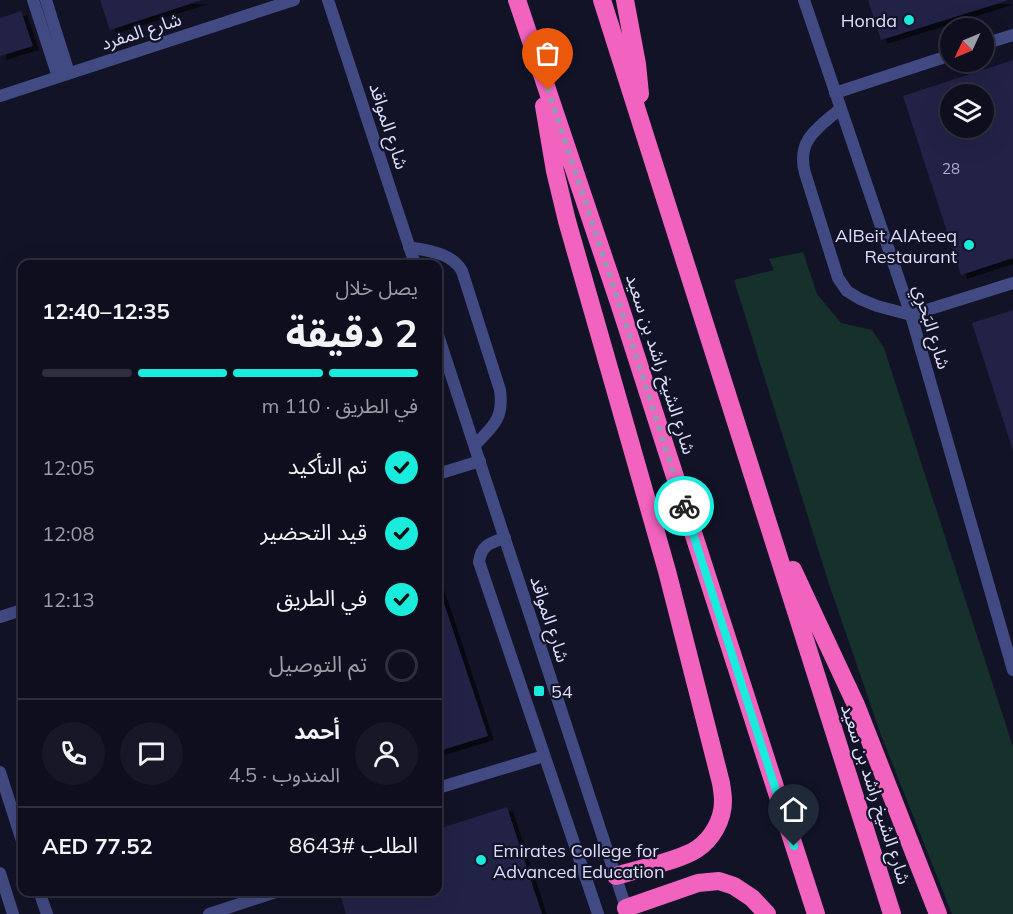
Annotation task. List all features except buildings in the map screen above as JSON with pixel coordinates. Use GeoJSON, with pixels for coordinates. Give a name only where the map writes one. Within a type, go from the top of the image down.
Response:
{"type":"FeatureCollection","features":[{"type":"Feature","properties":{"kind":"highway","name":"شارع الشيخ راشد بن سعيد"},"geometry":{"type":"LineString","coordinates":[[517,0],[620,306],[816,914]]}},
{"type":"Feature","properties":{"kind":"highway","name":"شارع الشيخ راشد بن سعيد"},"geometry":{"type":"LineString","coordinates":[[602,0],[892,914]]}},
{"type":"Feature","properties":{"kind":"highway"},"geometry":{"type":"LineString","coordinates":[[625,0],[637,64],[645,132]]}},
{"type":"Feature","properties":{"kind":"highway"},"geometry":{"type":"LineString","coordinates":[[540,68],[548,131],[562,201],[668,571],[721,783],[723,802],[720,819],[710,837],[696,850],[616,876]]}},
{"type":"Feature","properties":{"kind":"highway"},"geometry":{"type":"LineString","coordinates":[[762,506],[856,705],[938,914]]}},
{"type":"Feature","properties":{"kind":"highway"},"geometry":{"type":"LineString","coordinates":[[627,911],[699,883],[719,881],[734,886],[752,898],[767,914]]}},
{"type":"Feature","properties":{"kind":"street"},"geometry":{"type":"LineString","coordinates":[[33,0],[64,75]]}},
{"type":"Feature","properties":{"kind":"street"},"geometry":{"type":"LineString","coordinates":[[45,0],[64,75]]}},
{"type":"Feature","properties":{"kind":"street","name":"شارع المفرد"},"geometry":{"type":"LineString","coordinates":[[0,96],[294,0]]}},
{"type":"Feature","properties":{"kind":"street","name":"شارع المواقد"},"geometry":{"type":"LineString","coordinates":[[328,0],[414,260]]}},
{"type":"Feature","properties":{"kind":"street","name":"شارع البَحرِي"},"geometry":{"type":"LineString","coordinates":[[804,0],[911,315],[1013,670]]}},
{"type":"Feature","properties":{"kind":"street"},"geometry":{"type":"LineString","coordinates":[[994,41],[1013,35]]}},
{"type":"Feature","properties":{"kind":"street"},"geometry":{"type":"LineString","coordinates":[[835,93],[940,59]]}},
{"type":"Feature","properties":{"kind":"street"},"geometry":{"type":"LineString","coordinates":[[840,109],[812,133],[802,158],[838,278],[847,291],[877,306],[911,315],[1013,283]]}},
{"type":"Feature","properties":{"kind":"street"},"geometry":{"type":"LineString","coordinates":[[409,247],[451,257],[462,271],[500,390],[502,403],[499,416],[492,428],[474,446]]}},
{"type":"Feature","properties":{"kind":"street","name":"شارع المواقد"},"geometry":{"type":"LineString","coordinates":[[442,347],[627,911]]}},
{"type":"Feature","properties":{"kind":"street"},"geometry":{"type":"LineString","coordinates":[[442,473],[480,461]]}},
{"type":"Feature","properties":{"kind":"street"},"geometry":{"type":"LineString","coordinates":[[505,538],[484,547],[479,562],[598,914]]}},
{"type":"Feature","properties":{"kind":"street"},"geometry":{"type":"LineString","coordinates":[[0,617],[18,611]]}},
{"type":"Feature","properties":{"kind":"street"},"geometry":{"type":"LineString","coordinates":[[442,787],[544,756]]}},
{"type":"Feature","properties":{"kind":"street"},"geometry":{"type":"LineString","coordinates":[[0,772],[18,828]]}},
{"type":"Feature","properties":{"kind":"street"},"geometry":{"type":"LineString","coordinates":[[0,873],[13,914]]}},
{"type":"Feature","properties":{"kind":"street"},"geometry":{"type":"LineString","coordinates":[[41,896],[47,914]]}},
{"type":"Feature","properties":{"kind":"street"},"geometry":{"type":"LineString","coordinates":[[209,914],[264,896]]}},
{"type":"Feature","properties":{"kind":"green space"},"geometry":{"type":"Polygon","coordinates":[[[803,252],[817,294],[841,323],[872,330],[884,348],[1013,747],[1013,914],[952,914],[881,735],[829,584],[734,280],[774,270],[769,259],[803,252]]]}},
{"type":"Feature","properties":{"kind":"way so far"},"geometry":{"type":"LineString","coordinates":[[548,90],[684,506]]}},
{"type":"Feature","properties":{"kind":"place","name":"Honda"},"geometry":{"type":"Point","coordinates":[909,20]}},
{"type":"Feature","properties":{"kind":"place","name":"AlBeit AlAteeq Restaurant"},"geometry":{"type":"Point","coordinates":[969,245]}},
{"type":"Feature","properties":{"kind":"place","name":"54"},"geometry":{"type":"Point","coordinates":[539,691]}},
{"type":"Feature","properties":{"kind":"place","name":"Emirates College for Advanced Education"},"geometry":{"type":"Point","coordinates":[481,860]}},
{"type":"Feature","properties":{"kind":"route"},"geometry":{"type":"LineString","coordinates":[[684,506],[794,846]]}}]}
